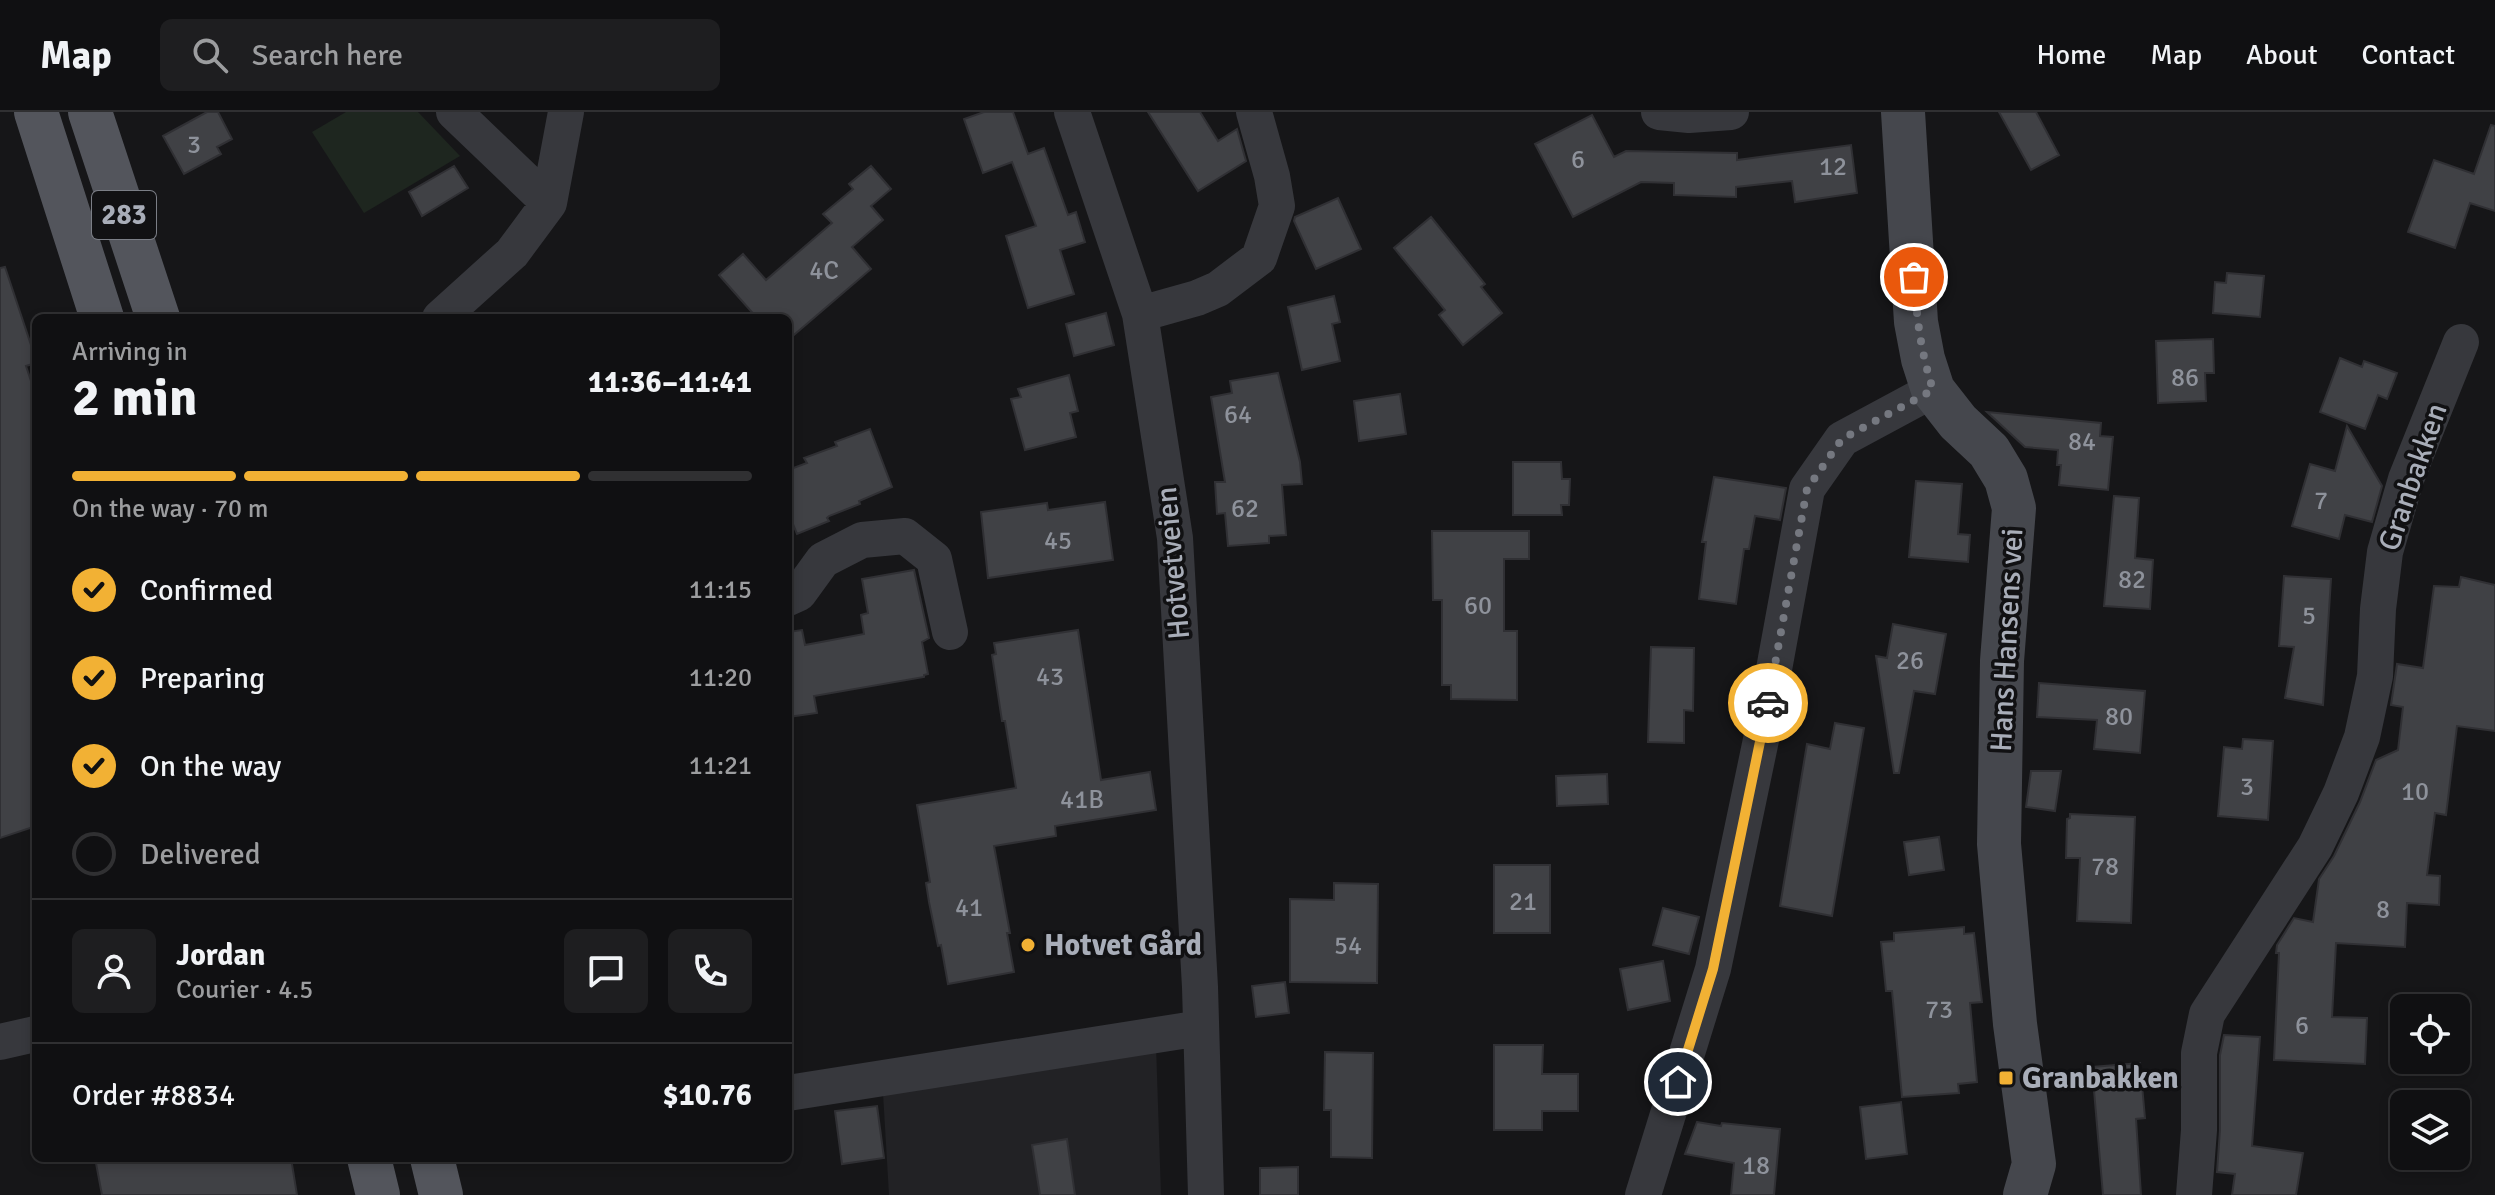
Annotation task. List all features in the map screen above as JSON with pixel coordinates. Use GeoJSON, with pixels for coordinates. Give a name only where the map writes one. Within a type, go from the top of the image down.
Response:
{"type":"FeatureCollection","features":[{"type":"Feature","properties":{"kind":"main road","name":"283"},"geometry":{"type":"LineString","coordinates":[[36,112],[101,314]]}},
{"type":"Feature","properties":{"kind":"main road","name":"283"},"geometry":{"type":"LineString","coordinates":[[90,112],[157,314]]}},
{"type":"Feature","properties":{"kind":"main road","name":"Hans Hansens vei"},"geometry":{"type":"LineString","coordinates":[[1903,112],[1916,322],[1923,359],[1933,390],[1958,422],[1989,451],[2006,479],[2014,508],[2002,661],[1999,844],[2015,1024],[2035,1185]]}},
{"type":"Feature","properties":{"kind":"main road"},"geometry":{"type":"LineString","coordinates":[[370,1162],[378,1195]]}},
{"type":"Feature","properties":{"kind":"main road"},"geometry":{"type":"LineString","coordinates":[[433,1162],[441,1195]]}},
{"type":"Feature","properties":{"kind":"street"},"geometry":{"type":"LineString","coordinates":[[454,112],[549,203]]}},
{"type":"Feature","properties":{"kind":"street"},"geometry":{"type":"LineString","coordinates":[[444,314],[512,253],[549,203],[566,112]]}},
{"type":"Feature","properties":{"kind":"street","name":"Hotvetveien"},"geometry":{"type":"LineString","coordinates":[[1072,112],[1140,314],[1175,538],[1201,1028],[1206,1195]]}},
{"type":"Feature","properties":{"kind":"street"},"geometry":{"type":"LineString","coordinates":[[1140,314],[1218,289],[1259,258],[1277,206],[1254,112]]}},
{"type":"Feature","properties":{"kind":"street"},"geometry":{"type":"LineString","coordinates":[[1659,112],[1689,115],[1731,112]]}},
{"type":"Feature","properties":{"kind":"street","name":"Granbakken"},"geometry":{"type":"LineString","coordinates":[[2194,1195],[2199,1130],[2199,1053],[2207,1014],[2315,847],[2341,793],[2362,737],[2375,676],[2385,552],[2406,479],[2461,342]]}},
{"type":"Feature","properties":{"kind":"street"},"geometry":{"type":"LineString","coordinates":[[1643,1195],[1713,969],[1762,735],[1807,489],[1842,439],[1933,390]]}},
{"type":"Feature","properties":{"kind":"street"},"geometry":{"type":"LineString","coordinates":[[792,596],[799,593],[823,560],[862,540],[905,536],[934,559],[950,632]]}},
{"type":"Feature","properties":{"kind":"street"},"geometry":{"type":"LineString","coordinates":[[792,1092],[1201,1028]]}},
{"type":"Feature","properties":{"kind":"street"},"geometry":{"type":"LineString","coordinates":[[0,1042],[32,1035]]}},
{"type":"Feature","properties":{"kind":"shaded area"},"geometry":{"type":"Polygon","coordinates":[[[346,112],[418,112],[460,156],[364,213],[312,132],[346,112]]]}},
{"type":"Feature","properties":{"kind":"shaded area"},"geometry":{"type":"Polygon","coordinates":[[[1156,1045],[1161,1195],[889,1195],[883,1093],[1156,1045]]]}},
{"type":"Feature","properties":{"kind":"building"},"geometry":{"type":"Polygon","coordinates":[[[207,112],[218,112],[232,139],[217,147],[221,154],[184,174],[163,136],[207,112]]]}},
{"type":"Feature","properties":{"kind":"building"},"geometry":{"type":"Polygon","coordinates":[[[984,112],[1013,112],[1028,154],[1044,148],[1068,215],[1076,212],[1085,242],[1060,250],[1074,294],[1028,308],[1006,236],[1036,226],[1012,162],[983,173],[964,119],[984,112]]]}},
{"type":"Feature","properties":{"kind":"building"},"geometry":{"type":"Polygon","coordinates":[[[1148,112],[1200,112],[1218,141],[1237,129],[1246,161],[1198,191],[1148,112]]]}},
{"type":"Feature","properties":{"kind":"building"},"geometry":{"type":"Polygon","coordinates":[[[1999,112],[2036,112],[2059,155],[2031,170],[1999,112]]]}},
{"type":"Feature","properties":{"kind":"building"},"geometry":{"type":"Polygon","coordinates":[[[1592,115],[1614,157],[1626,151],[1737,153],[1737,160],[1851,145],[1857,193],[1795,202],[1792,181],[1736,187],[1736,197],[1674,195],[1674,183],[1641,182],[1573,217],[1535,144],[1592,115]]]}},
{"type":"Feature","properties":{"kind":"building"},"geometry":{"type":"Polygon","coordinates":[[[2491,125],[2495,126],[2495,211],[2470,203],[2455,248],[2408,232],[2434,160],[2474,174],[2491,125]]]}},
{"type":"Feature","properties":{"kind":"building"},"geometry":{"type":"Polygon","coordinates":[[[454,166],[468,188],[422,216],[409,192],[454,166]]]}},
{"type":"Feature","properties":{"kind":"building"},"geometry":{"type":"Polygon","coordinates":[[[871,166],[891,189],[871,206],[883,220],[852,247],[871,269],[792,337],[792,314],[753,314],[719,275],[743,254],[766,280],[832,223],[823,214],[853,189],[849,184],[871,166]]]}},
{"type":"Feature","properties":{"kind":"building"},"geometry":{"type":"Polygon","coordinates":[[[1338,198],[1361,249],[1316,269],[1294,221],[1295,217],[1338,198]]]}},
{"type":"Feature","properties":{"kind":"building"},"geometry":{"type":"Polygon","coordinates":[[[1431,217],[1485,284],[1481,287],[1502,313],[1463,345],[1439,315],[1445,310],[1394,248],[1431,217]]]}},
{"type":"Feature","properties":{"kind":"building"},"geometry":{"type":"Polygon","coordinates":[[[5,267],[32,348],[32,364],[26,366],[32,384],[32,827],[0,838],[0,268],[5,267]]]}},
{"type":"Feature","properties":{"kind":"building"},"geometry":{"type":"Polygon","coordinates":[[[2227,273],[2264,276],[2260,317],[2213,313],[2215,282],[2226,283],[2227,273]]]}},
{"type":"Feature","properties":{"kind":"building"},"geometry":{"type":"Polygon","coordinates":[[[1334,296],[1340,322],[1332,324],[1340,361],[1302,370],[1288,307],[1334,296]]]}},
{"type":"Feature","properties":{"kind":"building"},"geometry":{"type":"Polygon","coordinates":[[[1106,313],[1114,345],[1074,356],[1066,324],[1106,313]]]}},
{"type":"Feature","properties":{"kind":"building"},"geometry":{"type":"Polygon","coordinates":[[[2213,339],[2214,373],[2205,373],[2206,401],[2158,403],[2156,341],[2213,339]]]}},
{"type":"Feature","properties":{"kind":"building"},"geometry":{"type":"Polygon","coordinates":[[[2340,358],[2362,367],[2364,361],[2397,373],[2387,399],[2378,395],[2365,429],[2320,412],[2340,358]]]}},
{"type":"Feature","properties":{"kind":"building"},"geometry":{"type":"Polygon","coordinates":[[[1278,373],[1300,462],[1302,484],[1282,485],[1286,535],[1269,536],[1269,543],[1228,546],[1225,513],[1217,514],[1215,482],[1225,482],[1211,397],[1232,393],[1230,381],[1278,373]]]}},
{"type":"Feature","properties":{"kind":"building"},"geometry":{"type":"Polygon","coordinates":[[[1069,375],[1078,411],[1070,413],[1076,437],[1025,450],[1011,399],[1021,397],[1018,389],[1069,375]]]}},
{"type":"Feature","properties":{"kind":"building"},"geometry":{"type":"Polygon","coordinates":[[[1400,394],[1406,434],[1359,441],[1354,401],[1400,394]]]}},
{"type":"Feature","properties":{"kind":"building"},"geometry":{"type":"Polygon","coordinates":[[[1987,412],[2101,423],[2100,436],[2113,437],[2108,490],[2059,485],[2061,465],[2057,465],[2058,450],[2025,447],[1987,412]]]}},
{"type":"Feature","properties":{"kind":"building"},"geometry":{"type":"Polygon","coordinates":[[[2347,426],[2382,486],[2372,522],[2345,515],[2339,539],[2292,526],[2310,464],[2335,471],[2347,426]]]}},
{"type":"Feature","properties":{"kind":"building"},"geometry":{"type":"Polygon","coordinates":[[[870,429],[892,487],[829,516],[829,521],[797,534],[792,522],[792,469],[807,463],[804,458],[837,446],[835,442],[870,429]]]}},
{"type":"Feature","properties":{"kind":"building"},"geometry":{"type":"Polygon","coordinates":[[[1513,462],[1561,462],[1562,479],[1570,479],[1569,505],[1561,505],[1562,515],[1513,515],[1513,462]]]}},
{"type":"Feature","properties":{"kind":"building"},"geometry":{"type":"Polygon","coordinates":[[[1714,477],[1786,488],[1780,520],[1755,516],[1749,549],[1744,549],[1736,604],[1699,599],[1706,542],[1702,542],[1714,477]]]}},
{"type":"Feature","properties":{"kind":"building"},"geometry":{"type":"Polygon","coordinates":[[[1916,481],[1962,484],[1958,534],[1970,535],[1968,562],[1909,557],[1916,481]]]}},
{"type":"Feature","properties":{"kind":"building"},"geometry":{"type":"Polygon","coordinates":[[[2114,496],[2139,498],[2135,558],[2153,560],[2150,609],[2104,606],[2114,496]]]}},
{"type":"Feature","properties":{"kind":"building"},"geometry":{"type":"Polygon","coordinates":[[[1105,502],[1113,560],[988,578],[981,512],[1047,503],[1048,510],[1105,502]]]}},
{"type":"Feature","properties":{"kind":"building"},"geometry":{"type":"Polygon","coordinates":[[[1432,531],[1529,531],[1529,559],[1504,559],[1504,631],[1517,631],[1517,700],[1451,699],[1451,685],[1442,685],[1442,600],[1433,600],[1432,531]]]}},
{"type":"Feature","properties":{"kind":"building"},"geometry":{"type":"Polygon","coordinates":[[[914,570],[929,638],[922,642],[928,674],[814,696],[817,713],[792,716],[792,631],[802,630],[805,645],[864,634],[861,615],[868,613],[862,579],[914,570]]]}},
{"type":"Feature","properties":{"kind":"building"},"geometry":{"type":"Polygon","coordinates":[[[2284,576],[2331,579],[2323,705],[2285,698],[2294,647],[2279,646],[2284,576]]]}},
{"type":"Feature","properties":{"kind":"building"},"geometry":{"type":"Polygon","coordinates":[[[2461,577],[2495,585],[2495,731],[2457,726],[2446,815],[2435,813],[2427,875],[2440,876],[2439,905],[2407,903],[2405,947],[2336,943],[2332,1017],[2367,1018],[2365,1064],[2274,1060],[2277,945],[2294,918],[2313,922],[2319,879],[2334,856],[2360,802],[2376,760],[2398,750],[2403,707],[2391,705],[2397,664],[2423,668],[2434,586],[2459,587],[2461,577]]]}},
{"type":"Feature","properties":{"kind":"building"},"geometry":{"type":"Polygon","coordinates":[[[1893,624],[1946,634],[1935,694],[1914,691],[1899,773],[1894,773],[1876,656],[1887,658],[1893,624]]]}},
{"type":"Feature","properties":{"kind":"building"},"geometry":{"type":"Polygon","coordinates":[[[1078,630],[1101,780],[1150,772],[1156,810],[1055,826],[1056,836],[994,846],[1014,972],[948,984],[929,902],[926,883],[930,882],[917,805],[1016,788],[1005,721],[1002,721],[992,655],[996,654],[994,643],[1078,630]]]}},
{"type":"Feature","properties":{"kind":"building"},"geometry":{"type":"Polygon","coordinates":[[[1651,647],[1694,648],[1693,711],[1684,710],[1684,743],[1648,742],[1651,647]]]}},
{"type":"Feature","properties":{"kind":"building"},"geometry":{"type":"Polygon","coordinates":[[[2039,683],[2145,691],[2140,753],[2094,749],[2097,720],[2037,717],[2039,683]]]}},
{"type":"Feature","properties":{"kind":"building"},"geometry":{"type":"Polygon","coordinates":[[[1835,723],[1864,728],[1832,916],[1780,906],[1807,744],[1830,749],[1835,723]]]}},
{"type":"Feature","properties":{"kind":"building"},"geometry":{"type":"Polygon","coordinates":[[[2243,739],[2273,741],[2268,820],[2218,816],[2224,747],[2242,749],[2243,739]]]}},
{"type":"Feature","properties":{"kind":"building"},"geometry":{"type":"Polygon","coordinates":[[[2031,771],[2061,771],[2055,811],[2026,807],[2031,771]]]}},
{"type":"Feature","properties":{"kind":"building"},"geometry":{"type":"Polygon","coordinates":[[[1607,774],[1608,804],[1557,806],[1556,776],[1607,774]]]}},
{"type":"Feature","properties":{"kind":"building"},"geometry":{"type":"Polygon","coordinates":[[[2070,814],[2135,817],[2131,923],[2077,921],[2080,858],[2066,858],[2067,819],[2070,814]]]}},
{"type":"Feature","properties":{"kind":"building"},"geometry":{"type":"Polygon","coordinates":[[[1939,837],[1944,870],[1909,875],[1904,842],[1939,837]]]}},
{"type":"Feature","properties":{"kind":"building"},"geometry":{"type":"Polygon","coordinates":[[[1494,865],[1550,865],[1550,933],[1494,933],[1494,865]]]}},
{"type":"Feature","properties":{"kind":"building"},"geometry":{"type":"Polygon","coordinates":[[[1334,883],[1378,884],[1377,983],[1290,982],[1290,899],[1334,900],[1334,883]]]}},
{"type":"Feature","properties":{"kind":"building"},"geometry":{"type":"Polygon","coordinates":[[[1663,908],[1699,917],[1689,954],[1653,945],[1663,908]]]}},
{"type":"Feature","properties":{"kind":"building"},"geometry":{"type":"Polygon","coordinates":[[[1964,927],[1964,934],[1974,933],[1982,1002],[1970,1003],[1977,1082],[1958,1084],[1959,1093],[1902,1097],[1892,991],[1886,991],[1881,942],[1894,941],[1894,933],[1964,927]]]}},
{"type":"Feature","properties":{"kind":"building"},"geometry":{"type":"Polygon","coordinates":[[[1663,961],[1670,1001],[1628,1010],[1620,969],[1663,961]]]}},
{"type":"Feature","properties":{"kind":"building"},"geometry":{"type":"Polygon","coordinates":[[[1285,982],[1289,1013],[1256,1017],[1252,986],[1285,982]]]}},
{"type":"Feature","properties":{"kind":"building"},"geometry":{"type":"Polygon","coordinates":[[[2224,1035],[2260,1037],[2252,1146],[2303,1153],[2296,1195],[2232,1195],[2235,1174],[2217,1172],[2220,1055],[2224,1035]]]}},
{"type":"Feature","properties":{"kind":"building"},"geometry":{"type":"Polygon","coordinates":[[[1494,1045],[1543,1045],[1542,1074],[1578,1074],[1578,1111],[1542,1111],[1542,1130],[1494,1130],[1494,1045]]]}},
{"type":"Feature","properties":{"kind":"building"},"geometry":{"type":"Polygon","coordinates":[[[1325,1052],[1373,1053],[1372,1158],[1331,1157],[1331,1110],[1324,1110],[1325,1052]]]}},
{"type":"Feature","properties":{"kind":"building"},"geometry":{"type":"Polygon","coordinates":[[[2140,1063],[2145,1118],[2136,1119],[2141,1195],[2103,1195],[2092,1067],[2140,1063]]]}},
{"type":"Feature","properties":{"kind":"building"},"geometry":{"type":"Polygon","coordinates":[[[1901,1102],[1907,1154],[1866,1159],[1860,1107],[1901,1102]]]}},
{"type":"Feature","properties":{"kind":"building"},"geometry":{"type":"Polygon","coordinates":[[[877,1106],[884,1158],[842,1164],[835,1111],[877,1106]]]}},
{"type":"Feature","properties":{"kind":"building"},"geometry":{"type":"Polygon","coordinates":[[[1697,1122],[1780,1129],[1774,1195],[1731,1195],[1734,1163],[1685,1154],[1697,1122]]]}},
{"type":"Feature","properties":{"kind":"building"},"geometry":{"type":"Polygon","coordinates":[[[1067,1139],[1075,1195],[1040,1195],[1032,1145],[1067,1139]]]}},
{"type":"Feature","properties":{"kind":"building"},"geometry":{"type":"Polygon","coordinates":[[[96,1162],[292,1162],[297,1195],[102,1195],[96,1162]]]}},
{"type":"Feature","properties":{"kind":"building"},"geometry":{"type":"Polygon","coordinates":[[[1298,1167],[1298,1195],[1260,1195],[1260,1168],[1298,1167]]]}},
{"type":"Feature","properties":{"kind":"way so far"},"geometry":{"type":"LineString","coordinates":[[1768,703],[1807,489],[1842,439],[1933,390],[1916,322],[1914,277]]}},
{"type":"Feature","properties":{"kind":"place","name":"Hotvet Gård"},"geometry":{"type":"Point","coordinates":[1028,945]}},
{"type":"Feature","properties":{"kind":"place","name":"Granbakken"},"geometry":{"type":"Point","coordinates":[2006,1078]}},
{"type":"Feature","properties":{"kind":"route"},"geometry":{"type":"LineString","coordinates":[[1678,1082],[1713,969],[1768,703]]}}]}
